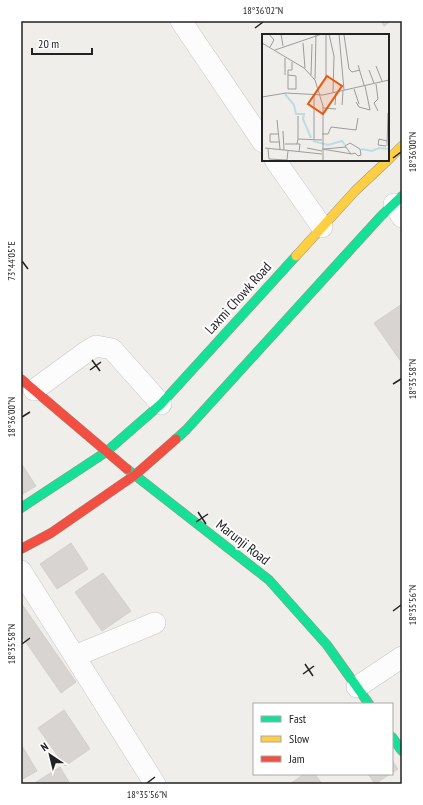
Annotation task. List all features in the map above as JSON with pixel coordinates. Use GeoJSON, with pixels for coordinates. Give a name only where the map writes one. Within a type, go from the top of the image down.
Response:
{"type":"FeatureCollection","features":[{"type":"Feature","properties":{"kind":"main road","name":"Laxmi Chowk Road"},"geometry":{"type":"LineString","coordinates":[[389,159],[402,146]]}},
{"type":"Feature","properties":{"kind":"main road","name":"Laxmi Chowk Road"},"geometry":{"type":"LineString","coordinates":[[21,508],[106,452],[161,404],[355,191],[387,161]]}},
{"type":"Feature","properties":{"kind":"main road"},"geometry":{"type":"LineString","coordinates":[[21,549],[51,533],[135,475],[186,430],[381,216],[399,206]]}},
{"type":"Feature","properties":{"kind":"main road","name":"Marunji Road"},"geometry":{"type":"LineString","coordinates":[[28,385],[106,452],[269,580],[327,644],[368,703]]}},
{"type":"Feature","properties":{"kind":"main road"},"geometry":{"type":"LineString","coordinates":[[393,738],[402,751]]}},
{"type":"Feature","properties":{"kind":"street"},"geometry":{"type":"LineString","coordinates":[[181,21],[262,141]]}},
{"type":"Feature","properties":{"kind":"street"},"geometry":{"type":"LineString","coordinates":[[276,161],[322,228]]}},
{"type":"Feature","properties":{"kind":"street"},"geometry":{"type":"LineString","coordinates":[[28,385],[96,346],[112,349],[161,404]]}},
{"type":"Feature","properties":{"kind":"street"},"geometry":{"type":"LineString","coordinates":[[21,571],[155,784]]}},
{"type":"Feature","properties":{"kind":"street"},"geometry":{"type":"LineString","coordinates":[[75,656],[155,623]]}},
{"type":"Feature","properties":{"kind":"street"},"geometry":{"type":"LineString","coordinates":[[357,687],[402,657]]}},
{"type":"Feature","properties":{"kind":"building"},"geometry":{"type":"Polygon","coordinates":[[[381,21],[391,21],[384,26],[381,21]]]}},
{"type":"Feature","properties":{"kind":"building"},"geometry":{"type":"Polygon","coordinates":[[[402,304],[402,363],[374,323],[402,304]]]}},
{"type":"Feature","properties":{"kind":"building"},"geometry":{"type":"Polygon","coordinates":[[[21,463],[36,486],[21,495],[21,463]]]}},
{"type":"Feature","properties":{"kind":"building"},"geometry":{"type":"Polygon","coordinates":[[[71,543],[88,569],[57,589],[40,564],[71,543]]]}},
{"type":"Feature","properties":{"kind":"building"},"geometry":{"type":"Polygon","coordinates":[[[103,573],[131,611],[102,631],[75,592],[103,573]]]}},
{"type":"Feature","properties":{"kind":"building"},"geometry":{"type":"Polygon","coordinates":[[[21,603],[76,682],[61,693],[21,635],[21,603]]]}},
{"type":"Feature","properties":{"kind":"building"},"geometry":{"type":"Polygon","coordinates":[[[64,710],[90,749],[65,766],[38,728],[64,710]]]}},
{"type":"Feature","properties":{"kind":"building"},"geometry":{"type":"Polygon","coordinates":[[[21,744],[37,771],[21,780],[21,744]]]}},
{"type":"Feature","properties":{"kind":"building"},"geometry":{"type":"Polygon","coordinates":[[[393,762],[398,769],[393,772],[393,762]]]}},
{"type":"Feature","properties":{"kind":"building"},"geometry":{"type":"Polygon","coordinates":[[[60,767],[70,784],[33,784],[60,767]]]}},
{"type":"Feature","properties":{"kind":"building"},"geometry":{"type":"Polygon","coordinates":[[[303,775],[316,775],[322,784],[290,784],[303,775]]]}},
{"type":"Feature","properties":{"kind":"building"},"geometry":{"type":"Polygon","coordinates":[[[369,775],[388,775],[375,784],[369,775]]]}},
{"type":"Feature","properties":{"kind":"traffic: fast"},"geometry":{"type":"LineString","coordinates":[[176,439],[186,430],[381,216],[402,196]]}},
{"type":"Feature","properties":{"kind":"traffic: fast"},"geometry":{"type":"LineString","coordinates":[[21,508],[106,452],[161,404],[296,256]]}},
{"type":"Feature","properties":{"kind":"traffic: fast"},"geometry":{"type":"LineString","coordinates":[[127,469],[269,580],[327,645],[368,703]]}},
{"type":"Feature","properties":{"kind":"traffic: fast"},"geometry":{"type":"LineString","coordinates":[[393,738],[402,751]]}},
{"type":"Feature","properties":{"kind":"traffic: slow"},"geometry":{"type":"LineString","coordinates":[[389,159],[402,146]]}},
{"type":"Feature","properties":{"kind":"traffic: slow"},"geometry":{"type":"LineString","coordinates":[[296,256],[355,191],[387,161]]}},
{"type":"Feature","properties":{"kind":"traffic: jam"},"geometry":{"type":"LineString","coordinates":[[21,379],[127,469]]}},
{"type":"Feature","properties":{"kind":"traffic: jam"},"geometry":{"type":"LineString","coordinates":[[21,549],[51,533],[135,475],[176,439]]}}]}
